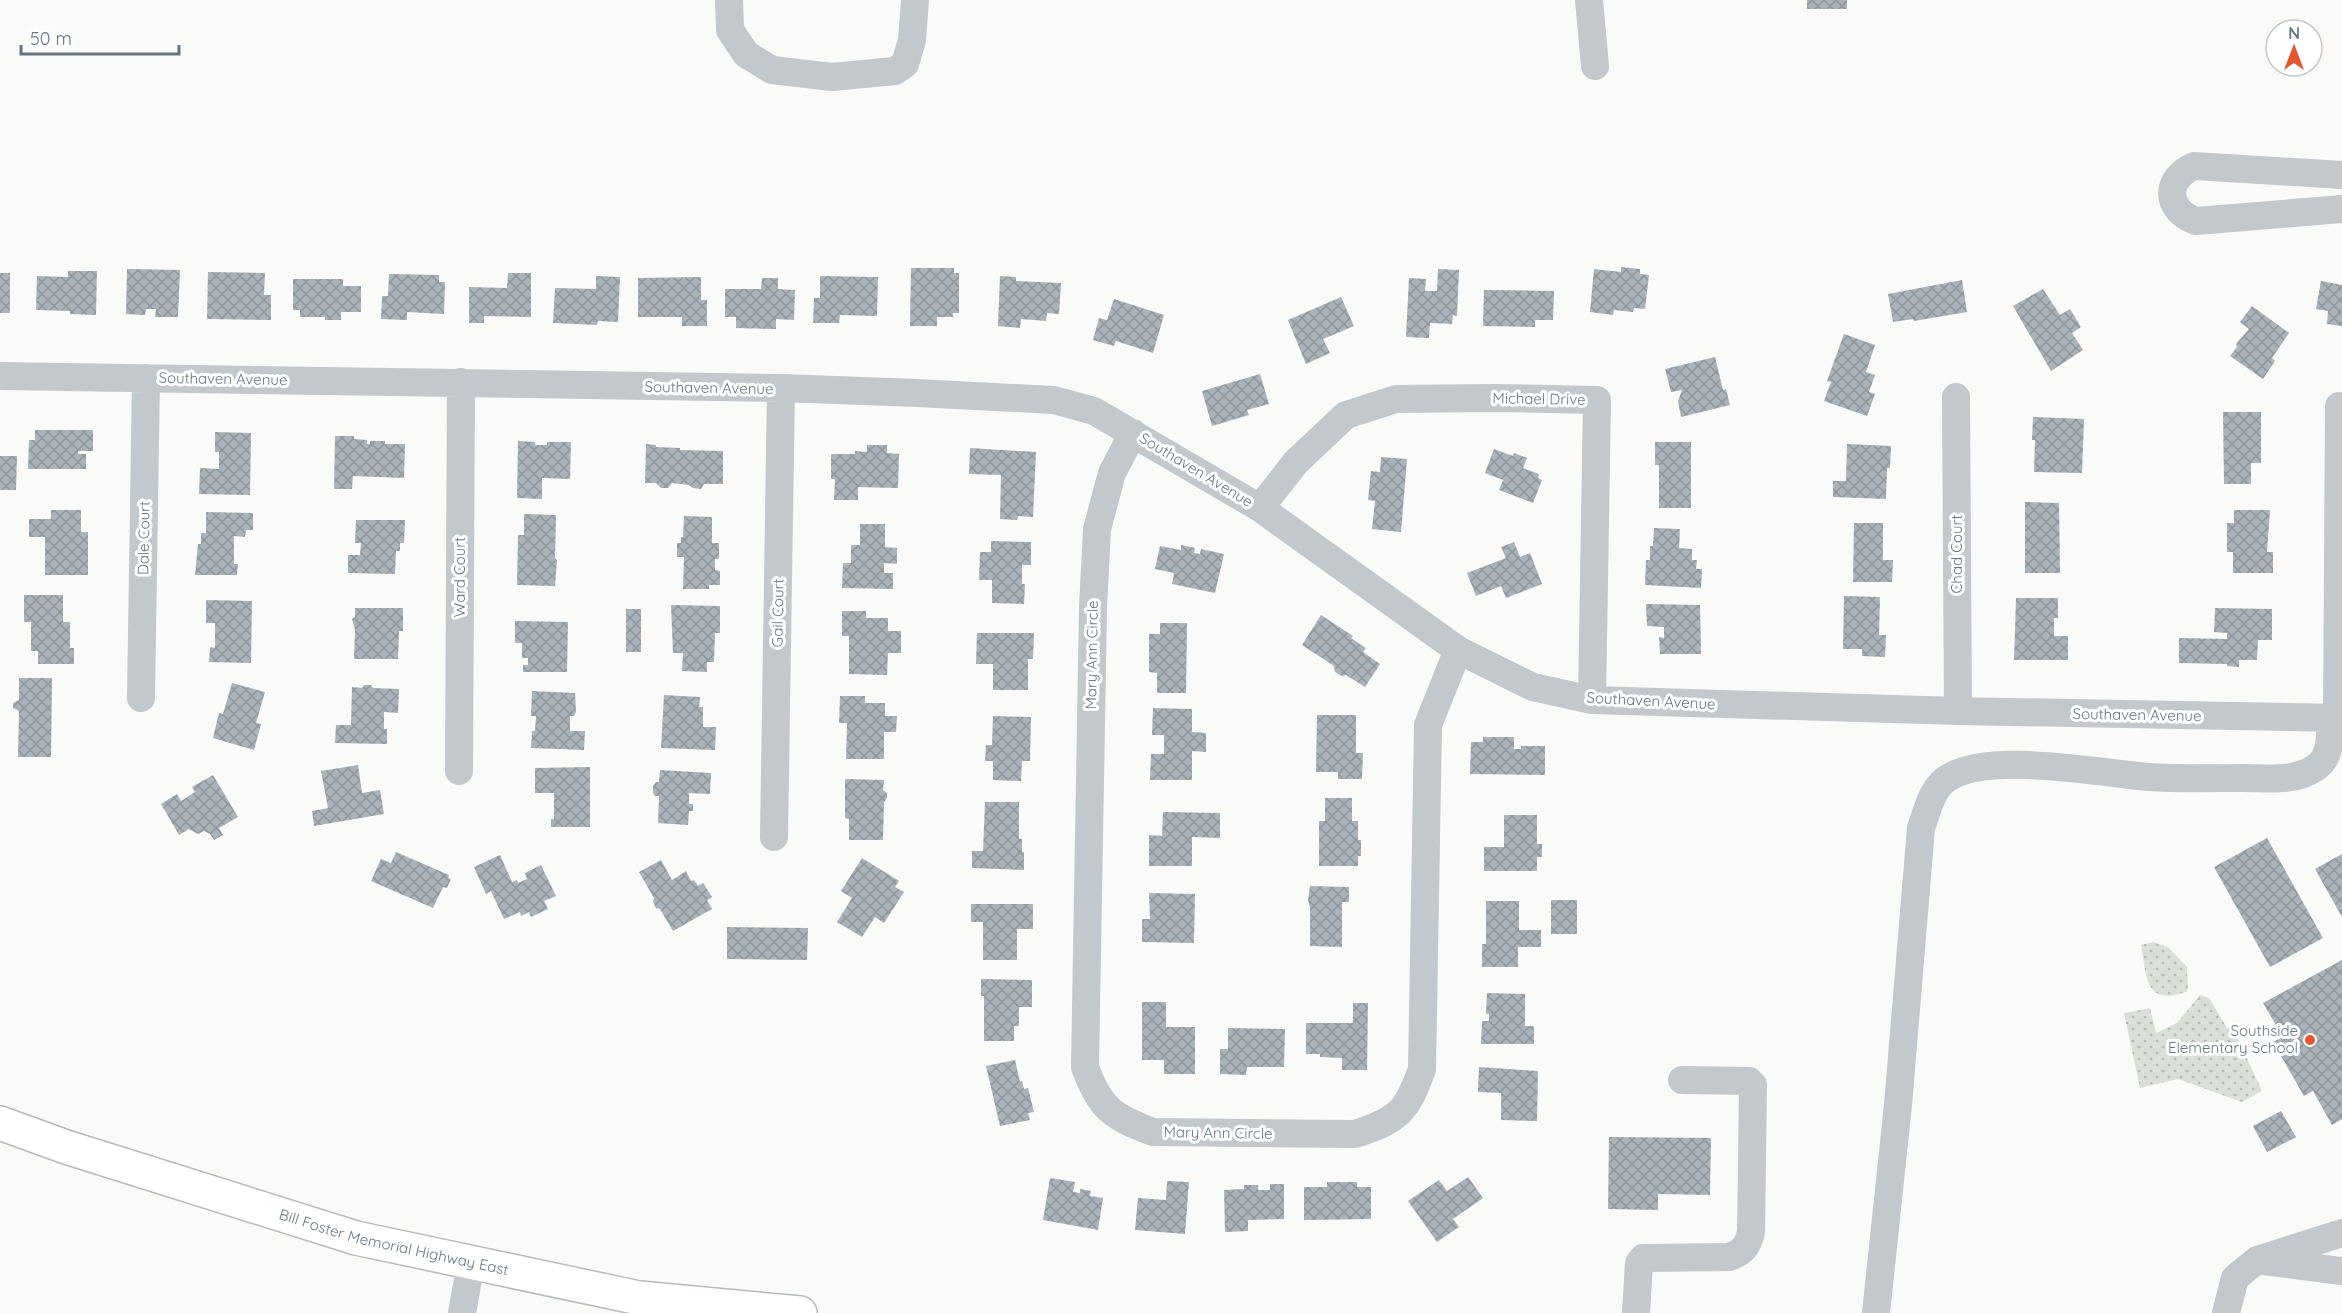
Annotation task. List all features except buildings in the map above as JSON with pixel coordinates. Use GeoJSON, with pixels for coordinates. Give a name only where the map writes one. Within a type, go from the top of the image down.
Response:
{"type":"FeatureCollection","features":[{"type":"Feature","properties":{"kind":"main road","name":"Bill Foster Memorial Highway East"},"geometry":{"type":"LineString","coordinates":[[0,1123],[66,1147],[356,1238],[639,1298],[800,1313]]}},
{"type":"Feature","properties":{"kind":"street"},"geometry":{"type":"LineString","coordinates":[[729,0],[730,30],[746,54],[772,70],[832,76],[894,71],[906,64],[912,40],[915,0]]}},
{"type":"Feature","properties":{"kind":"street"},"geometry":{"type":"LineString","coordinates":[[1589,0],[1595,66]]}},
{"type":"Feature","properties":{"kind":"street"},"geometry":{"type":"LineString","coordinates":[[2342,175],[2194,166],[2177,176],[2172,194],[2179,212],[2196,221],[2342,209]]}},
{"type":"Feature","properties":{"kind":"street","name":"Southaven Avenue"},"geometry":{"type":"LineString","coordinates":[[0,376],[781,388],[1054,400],[1094,411],[1260,508],[1458,650],[1533,687],[1592,700],[1958,711],[2336,718]]}},
{"type":"Feature","properties":{"kind":"street","name":"Dale Court"},"geometry":{"type":"LineString","coordinates":[[141,698],[146,378]]}},
{"type":"Feature","properties":{"kind":"street","name":"Ward Court"},"geometry":{"type":"LineString","coordinates":[[459,771],[461,382]]}},
{"type":"Feature","properties":{"kind":"street","name":"Gail Court"},"geometry":{"type":"LineString","coordinates":[[774,837],[781,388]]}},
{"type":"Feature","properties":{"kind":"street","name":"Chad Court"},"geometry":{"type":"LineString","coordinates":[[1956,397],[1958,711]]}},
{"type":"Feature","properties":{"kind":"street","name":"Michael Drive"},"geometry":{"type":"LineString","coordinates":[[1260,508],[1296,462],[1346,415],[1396,399],[1597,400],[1592,700]]}},
{"type":"Feature","properties":{"kind":"street"},"geometry":{"type":"LineString","coordinates":[[1876,1313],[1898,1105],[1921,828],[1934,794],[1945,780],[1966,769],[2006,765],[2172,778],[2294,778],[2317,767],[2330,746],[2336,718],[2339,406]]}},
{"type":"Feature","properties":{"kind":"street","name":"Mary Ann Circle"},"geometry":{"type":"LineString","coordinates":[[1133,433],[1112,473],[1096,529],[1085,1067],[1092,1086],[1103,1105],[1125,1121],[1153,1132],[1355,1134],[1381,1126],[1403,1110],[1414,1091],[1422,1069],[1428,725],[1458,650]]}},
{"type":"Feature","properties":{"kind":"street"},"geometry":{"type":"LineString","coordinates":[[1636,1313],[1639,1263],[1644,1258],[1738,1255],[1744,1249],[1751,1232],[1753,1085],[1749,1081],[1682,1080]]}},
{"type":"Feature","properties":{"kind":"street"},"geometry":{"type":"LineString","coordinates":[[2226,1313],[2235,1278],[2257,1260],[2342,1233]]}},
{"type":"Feature","properties":{"kind":"street"},"geometry":{"type":"LineString","coordinates":[[2257,1260],[2342,1271]]}},
{"type":"Feature","properties":{"kind":"street"},"geometry":{"type":"LineString","coordinates":[[462,1313],[471,1263]]}},
{"type":"Feature","properties":{"kind":"shaded area"},"geometry":{"type":"Polygon","coordinates":[[[2153,942],[2168,947],[2187,967],[2188,988],[2186,992],[2162,995],[2150,986],[2141,945],[2153,942]]]}},
{"type":"Feature","properties":{"kind":"shaded area"},"geometry":{"type":"Polygon","coordinates":[[[2200,995],[2209,998],[2227,1028],[2234,1030],[2262,1091],[2242,1102],[2178,1079],[2140,1088],[2124,1013],[2150,1008],[2156,1033],[2177,1023],[2200,995]]]}},
{"type":"Feature","properties":{"kind":"place","name":"Southside Elementary School"},"geometry":{"type":"Point","coordinates":[2310,1040]}}]}
